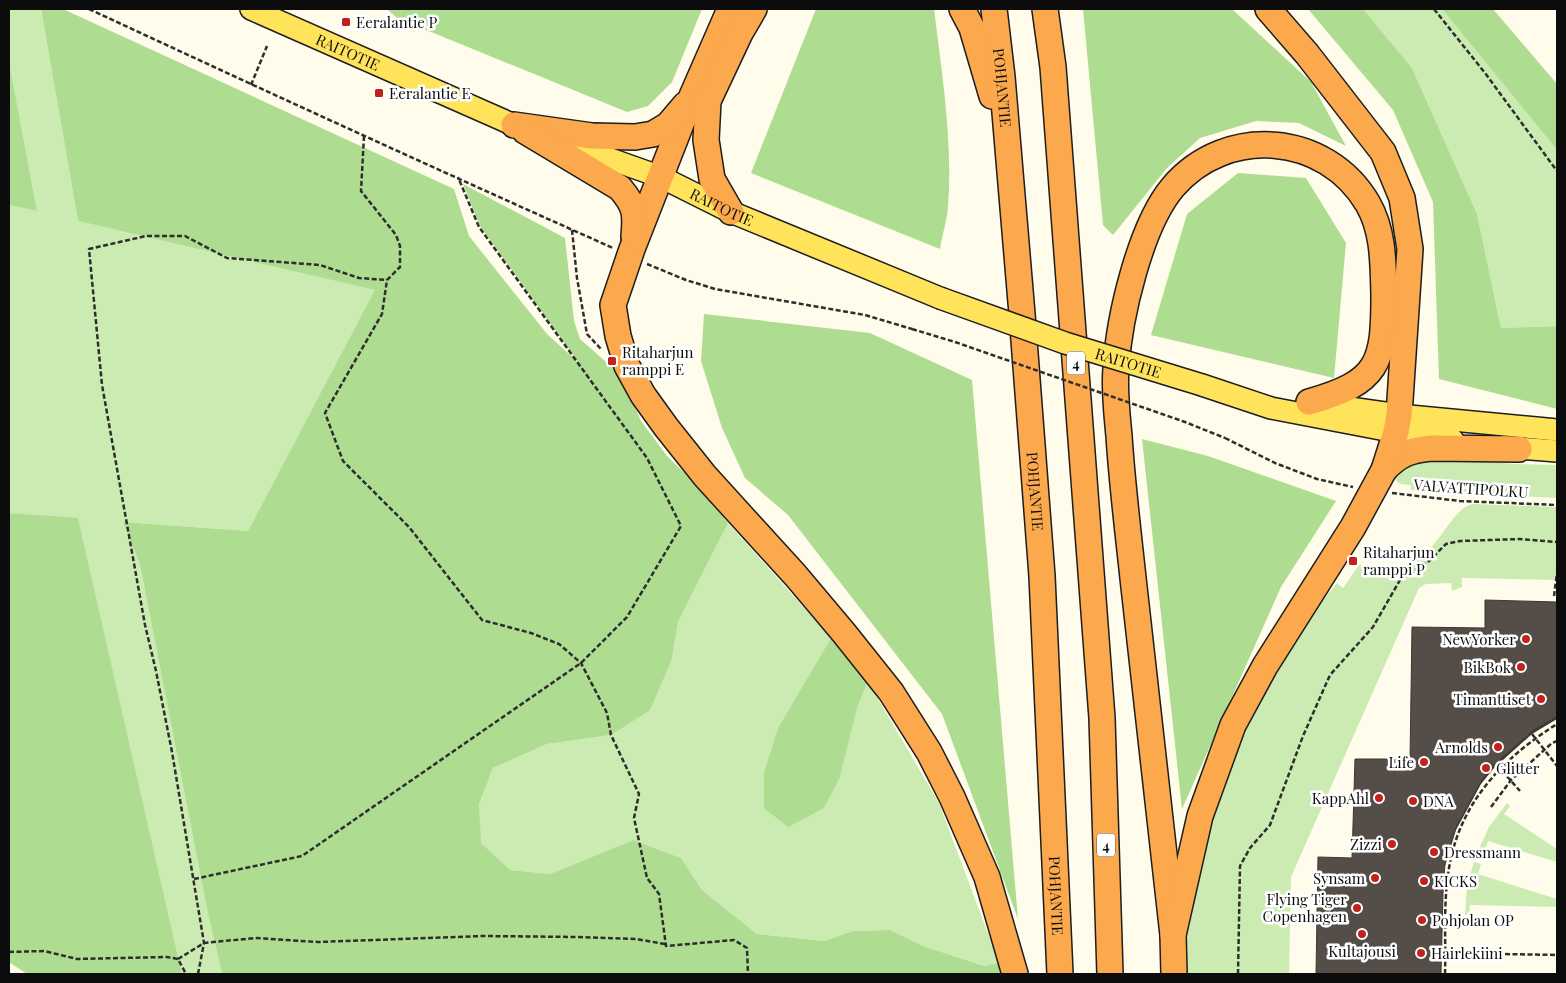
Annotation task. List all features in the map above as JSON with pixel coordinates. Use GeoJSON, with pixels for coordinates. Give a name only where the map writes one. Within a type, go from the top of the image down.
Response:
{"type":"FeatureCollection","features":[{"type":"Feature","properties":{"kind":"highway"},"geometry":{"type":"LineString","coordinates":[[730,9],[692,96],[630,254],[613,305],[618,336],[627,366],[643,395],[705,476],[796,576],[891,692],[929,752],[952,797],[987,877],[1015,974]]}},
{"type":"Feature","properties":{"kind":"highway"},"geometry":{"type":"LineString","coordinates":[[731,212],[712,179],[706,140],[708,101],[740,33],[754,9]]}},
{"type":"Feature","properties":{"kind":"highway"},"geometry":{"type":"LineString","coordinates":[[962,9],[972,28],[986,72],[1010,168]]}},
{"type":"Feature","properties":{"kind":"highway","name":"POHJANTIE"},"geometry":{"type":"LineString","coordinates":[[994,9],[1010,168],[1042,576],[1060,974]]}},
{"type":"Feature","properties":{"kind":"highway","name":"4"},"geometry":{"type":"LineString","coordinates":[[1045,9],[1053,67],[1102,718],[1110,974]]}},
{"type":"Feature","properties":{"kind":"highway"},"geometry":{"type":"LineString","coordinates":[[1268,9],[1307,54],[1383,152],[1402,198],[1410,249],[1398,424],[1388,482]]}},
{"type":"Feature","properties":{"kind":"highway"},"geometry":{"type":"LineString","coordinates":[[514,125],[592,136],[635,137],[653,134],[668,125],[692,96]]}},
{"type":"Feature","properties":{"kind":"highway"},"geometry":{"type":"LineString","coordinates":[[514,125],[620,188],[635,209],[636,218],[630,254]]}},
{"type":"Feature","properties":{"kind":"highway"},"geometry":{"type":"LineString","coordinates":[[1174,974],[1173,935],[1121,465],[1116,372],[1125,309],[1146,235],[1170,190],[1190,171],[1220,152],[1270,144],[1305,151],[1325,161],[1346,177],[1369,206],[1376,224],[1380,240],[1383,270],[1383,333],[1378,357],[1372,368],[1357,384],[1345,391],[1309,402]]}},
{"type":"Feature","properties":{"kind":"highway"},"geometry":{"type":"LineString","coordinates":[[1173,935],[1200,816],[1232,725],[1273,653],[1353,527],[1388,482],[1395,459],[1417,449],[1519,449]]}},
{"type":"Feature","properties":{"kind":"main road","name":"RAITOTIE"},"geometry":{"type":"LineString","coordinates":[[251,9],[514,125],[661,177],[731,212],[940,298],[1066,343],[1271,408],[1398,424],[1557,430]]}},
{"type":"Feature","properties":{"kind":"main road","name":"RAITOTIE"},"geometry":{"type":"LineString","coordinates":[[1202,385],[1309,402],[1398,424],[1519,449],[1557,451]]}},
{"type":"Feature","properties":{"kind":"path"},"geometry":{"type":"LineString","coordinates":[[89,9],[251,85],[686,280],[715,289],[865,315],[955,342],[1186,422],[1275,463],[1317,479],[1354,487]]}},
{"type":"Feature","properties":{"kind":"path"},"geometry":{"type":"LineString","coordinates":[[1434,9],[1479,65],[1557,171]]}},
{"type":"Feature","properties":{"kind":"path"},"geometry":{"type":"LineString","coordinates":[[251,85],[267,46]]}},
{"type":"Feature","properties":{"kind":"path"},"geometry":{"type":"LineString","coordinates":[[364,136],[361,192],[396,235],[400,246],[400,267],[387,280],[382,314],[325,413],[343,461],[409,527],[482,620],[531,633],[560,644],[581,663],[607,712],[610,735],[640,794],[634,818],[647,878],[660,894],[665,944]]}},
{"type":"Feature","properties":{"kind":"path"},"geometry":{"type":"LineString","coordinates":[[194,880],[302,856],[581,663],[627,618],[681,526],[647,458],[478,227],[458,177]]}},
{"type":"Feature","properties":{"kind":"path"},"geometry":{"type":"LineString","coordinates":[[572,230],[577,278],[587,334],[606,354]]}},
{"type":"Feature","properties":{"kind":"path"},"geometry":{"type":"LineString","coordinates":[[198,974],[204,943],[172,752],[145,625],[102,385],[89,249],[146,236],[185,236],[227,258],[320,265],[359,278],[387,280]]}},
{"type":"Feature","properties":{"kind":"path","name":"VALVATTIPOLKU"},"geometry":{"type":"LineString","coordinates":[[1388,482],[1460,501],[1557,505]]}},
{"type":"Feature","properties":{"kind":"path"},"geometry":{"type":"LineString","coordinates":[[1238,974],[1240,866],[1250,848],[1270,824],[1303,736],[1330,675],[1373,627],[1400,580],[1429,561],[1446,544],[1460,541],[1519,539],[1557,542]]}},
{"type":"Feature","properties":{"kind":"path"},"geometry":{"type":"LineString","coordinates":[[1554,596],[1557,573]]}},
{"type":"Feature","properties":{"kind":"path"},"geometry":{"type":"LineString","coordinates":[[1445,974],[1446,896],[1449,867],[1459,831],[1484,786],[1500,768],[1534,738],[1557,724]]}},
{"type":"Feature","properties":{"kind":"path"},"geometry":{"type":"LineString","coordinates":[[1532,734],[1557,766]]}},
{"type":"Feature","properties":{"kind":"path"},"geometry":{"type":"LineString","coordinates":[[1491,807],[1511,780],[1557,740]]}},
{"type":"Feature","properties":{"kind":"path"},"geometry":{"type":"LineString","coordinates":[[1497,765],[1520,791]]}},
{"type":"Feature","properties":{"kind":"path"},"geometry":{"type":"LineString","coordinates":[[178,960],[204,943],[255,938],[318,942],[483,936],[579,937],[636,939],[665,944],[666,946],[734,940],[747,948],[748,974]]}},
{"type":"Feature","properties":{"kind":"path"},"geometry":{"type":"LineString","coordinates":[[9,952],[44,951],[77,959],[167,957],[178,960],[186,974]]}},
{"type":"Feature","properties":{"kind":"path"},"geometry":{"type":"LineString","coordinates":[[1445,953],[1557,955]]}},
{"type":"Feature","properties":{"kind":"green space"},"geometry":{"type":"Polygon","coordinates":[[[9,9],[41,9],[78,221],[376,290],[248,531],[123,522],[140,565],[207,909],[222,974],[182,974],[78,519],[9,513],[9,205],[37,211],[9,61],[9,9]]]}},
{"type":"Feature","properties":{"kind":"green space"},"geometry":{"type":"Polygon","coordinates":[[[41,9],[63,9],[454,189],[469,236],[547,334],[579,363],[480,226],[463,184],[565,238],[574,321],[580,339],[621,375],[641,421],[667,456],[724,511],[723,517],[728,523],[678,622],[672,659],[650,710],[611,735],[547,744],[493,768],[479,804],[481,843],[510,870],[550,874],[634,840],[681,858],[702,890],[757,934],[824,941],[853,931],[890,930],[923,946],[985,966],[999,963],[1001,974],[222,974],[207,909],[140,565],[123,522],[248,531],[375,290],[78,221],[41,9]]]}},
{"type":"Feature","properties":{"kind":"green space"},"geometry":{"type":"Polygon","coordinates":[[[387,9],[702,9],[672,82],[648,106],[627,112],[397,18],[387,9]]]}},
{"type":"Feature","properties":{"kind":"green space"},"geometry":{"type":"Polygon","coordinates":[[[816,9],[934,9],[946,108],[949,158],[947,218],[940,249],[751,173],[816,9]]]}},
{"type":"Feature","properties":{"kind":"green space"},"geometry":{"type":"Polygon","coordinates":[[[1083,9],[1232,9],[1311,82],[1346,146],[1299,123],[1256,121],[1200,138],[1167,168],[1113,235],[1103,225],[1083,9]]]}},
{"type":"Feature","properties":{"kind":"green space"},"geometry":{"type":"Polygon","coordinates":[[[1308,9],[1363,9],[1412,68],[1477,214],[1501,328],[1557,326],[1557,409],[1439,379],[1433,202],[1393,110],[1308,9]]]}},
{"type":"Feature","properties":{"kind":"green space"},"geometry":{"type":"Polygon","coordinates":[[[1363,9],[1442,9],[1557,150],[1557,326],[1501,328],[1477,214],[1412,68],[1363,9]]]}},
{"type":"Feature","properties":{"kind":"green space"},"geometry":{"type":"Polygon","coordinates":[[[1442,9],[1493,9],[1557,84],[1557,150],[1442,9]]]}},
{"type":"Feature","properties":{"kind":"green space"},"geometry":{"type":"Polygon","coordinates":[[[9,61],[37,211],[9,205],[9,61]]]}},
{"type":"Feature","properties":{"kind":"green space"},"geometry":{"type":"Polygon","coordinates":[[[1238,173],[1306,178],[1346,243],[1334,378],[1151,335],[1187,214],[1238,173]]]}},
{"type":"Feature","properties":{"kind":"green space"},"geometry":{"type":"Polygon","coordinates":[[[704,314],[870,333],[972,380],[1018,919],[942,714],[788,515],[745,478],[722,428],[701,361],[704,314]]]}},
{"type":"Feature","properties":{"kind":"green space"},"geometry":{"type":"Polygon","coordinates":[[[1142,439],[1208,456],[1336,501],[1281,587],[1182,809],[1142,439]]]}},
{"type":"Feature","properties":{"kind":"green space"},"geometry":{"type":"Polygon","coordinates":[[[1463,459],[1513,464],[1557,465],[1557,498],[1411,490],[1411,485],[1400,484],[1394,479],[1408,467],[1426,461],[1463,459]]]}},
{"type":"Feature","properties":{"kind":"green space"},"geometry":{"type":"Polygon","coordinates":[[[1473,504],[1557,507],[1557,580],[1462,578],[1462,587],[1452,591],[1451,583],[1426,584],[1419,588],[1291,877],[1289,974],[1184,974],[1187,923],[1195,866],[1240,730],[1310,616],[1337,583],[1343,588],[1359,565],[1394,567],[1416,560],[1435,543],[1457,514],[1465,507],[1473,504]]]}},
{"type":"Feature","properties":{"kind":"green space"},"geometry":{"type":"Polygon","coordinates":[[[9,513],[78,518],[182,974],[27,974],[9,962],[9,513]]]}},
{"type":"Feature","properties":{"kind":"green space"},"geometry":{"type":"Polygon","coordinates":[[[728,523],[831,638],[779,726],[840,777],[858,705],[868,682],[939,803],[999,963],[986,966],[923,946],[890,930],[853,931],[824,941],[757,934],[702,890],[681,858],[635,840],[550,874],[510,870],[480,843],[479,804],[493,768],[547,744],[611,735],[672,659],[678,622],[728,523]]]}},
{"type":"Feature","properties":{"kind":"green space"},"geometry":{"type":"Polygon","coordinates":[[[831,638],[868,682],[858,705],[840,777],[824,808],[788,827],[764,808],[764,772],[779,726],[831,638]]]}},
{"type":"Feature","properties":{"kind":"green space"},"geometry":{"type":"Polygon","coordinates":[[[1507,803],[1510,806],[1504,814],[1557,849],[1557,862],[1488,841],[1485,850],[1479,849],[1489,827],[1507,803]]]}},
{"type":"Feature","properties":{"kind":"green space"},"geometry":{"type":"Polygon","coordinates":[[[1474,862],[1481,864],[1478,874],[1557,899],[1557,907],[1470,905],[1469,915],[1465,915],[1467,886],[1474,862]]]}},
{"type":"Feature","properties":{"kind":"building"},"geometry":{"type":"Polygon","coordinates":[[[1485,600],[1557,602],[1557,716],[1532,731],[1494,765],[1481,781],[1456,827],[1445,863],[1441,974],[1316,974],[1318,857],[1352,858],[1355,759],[1410,759],[1412,627],[1485,628],[1485,600]]]}},
{"type":"Feature","properties":{"kind":"place","name":"Eeralantie P"},"geometry":{"type":"Point","coordinates":[346,22]}},
{"type":"Feature","properties":{"kind":"place","name":"Eeralantie E"},"geometry":{"type":"Point","coordinates":[379,93]}},
{"type":"Feature","properties":{"kind":"place","name":"Ritaharjun ramppi E"},"geometry":{"type":"Point","coordinates":[612,361]}},
{"type":"Feature","properties":{"kind":"place","name":"Ritaharjun ramppi P"},"geometry":{"type":"Point","coordinates":[1353,561]}},
{"type":"Feature","properties":{"kind":"place","name":"NewYorker"},"geometry":{"type":"Point","coordinates":[1526,639]}},
{"type":"Feature","properties":{"kind":"place","name":"BikBok"},"geometry":{"type":"Point","coordinates":[1521,667]}},
{"type":"Feature","properties":{"kind":"place","name":"Timanttiset"},"geometry":{"type":"Point","coordinates":[1541,699]}},
{"type":"Feature","properties":{"kind":"place","name":"Arnolds"},"geometry":{"type":"Point","coordinates":[1498,747]}},
{"type":"Feature","properties":{"kind":"place","name":"Life"},"geometry":{"type":"Point","coordinates":[1424,762]}},
{"type":"Feature","properties":{"kind":"place","name":"Glitter"},"geometry":{"type":"Point","coordinates":[1486,768]}},
{"type":"Feature","properties":{"kind":"place","name":"KappAhl"},"geometry":{"type":"Point","coordinates":[1379,798]}},
{"type":"Feature","properties":{"kind":"place","name":"DNA"},"geometry":{"type":"Point","coordinates":[1413,801]}},
{"type":"Feature","properties":{"kind":"place","name":"Zizzi"},"geometry":{"type":"Point","coordinates":[1392,844]}},
{"type":"Feature","properties":{"kind":"place","name":"Dressmann"},"geometry":{"type":"Point","coordinates":[1434,852]}},
{"type":"Feature","properties":{"kind":"place","name":"Synsam"},"geometry":{"type":"Point","coordinates":[1375,878]}},
{"type":"Feature","properties":{"kind":"place","name":"KICKS"},"geometry":{"type":"Point","coordinates":[1424,881]}},
{"type":"Feature","properties":{"kind":"place","name":"Flying Tiger Copenhagen"},"geometry":{"type":"Point","coordinates":[1357,908]}},
{"type":"Feature","properties":{"kind":"place","name":"Pohjolan OP"},"geometry":{"type":"Point","coordinates":[1422,920]}},
{"type":"Feature","properties":{"kind":"place","name":"Kultajousi"},"geometry":{"type":"Point","coordinates":[1362,934]}},
{"type":"Feature","properties":{"kind":"place","name":"Hairlekiini"},"geometry":{"type":"Point","coordinates":[1421,953]}}]}
